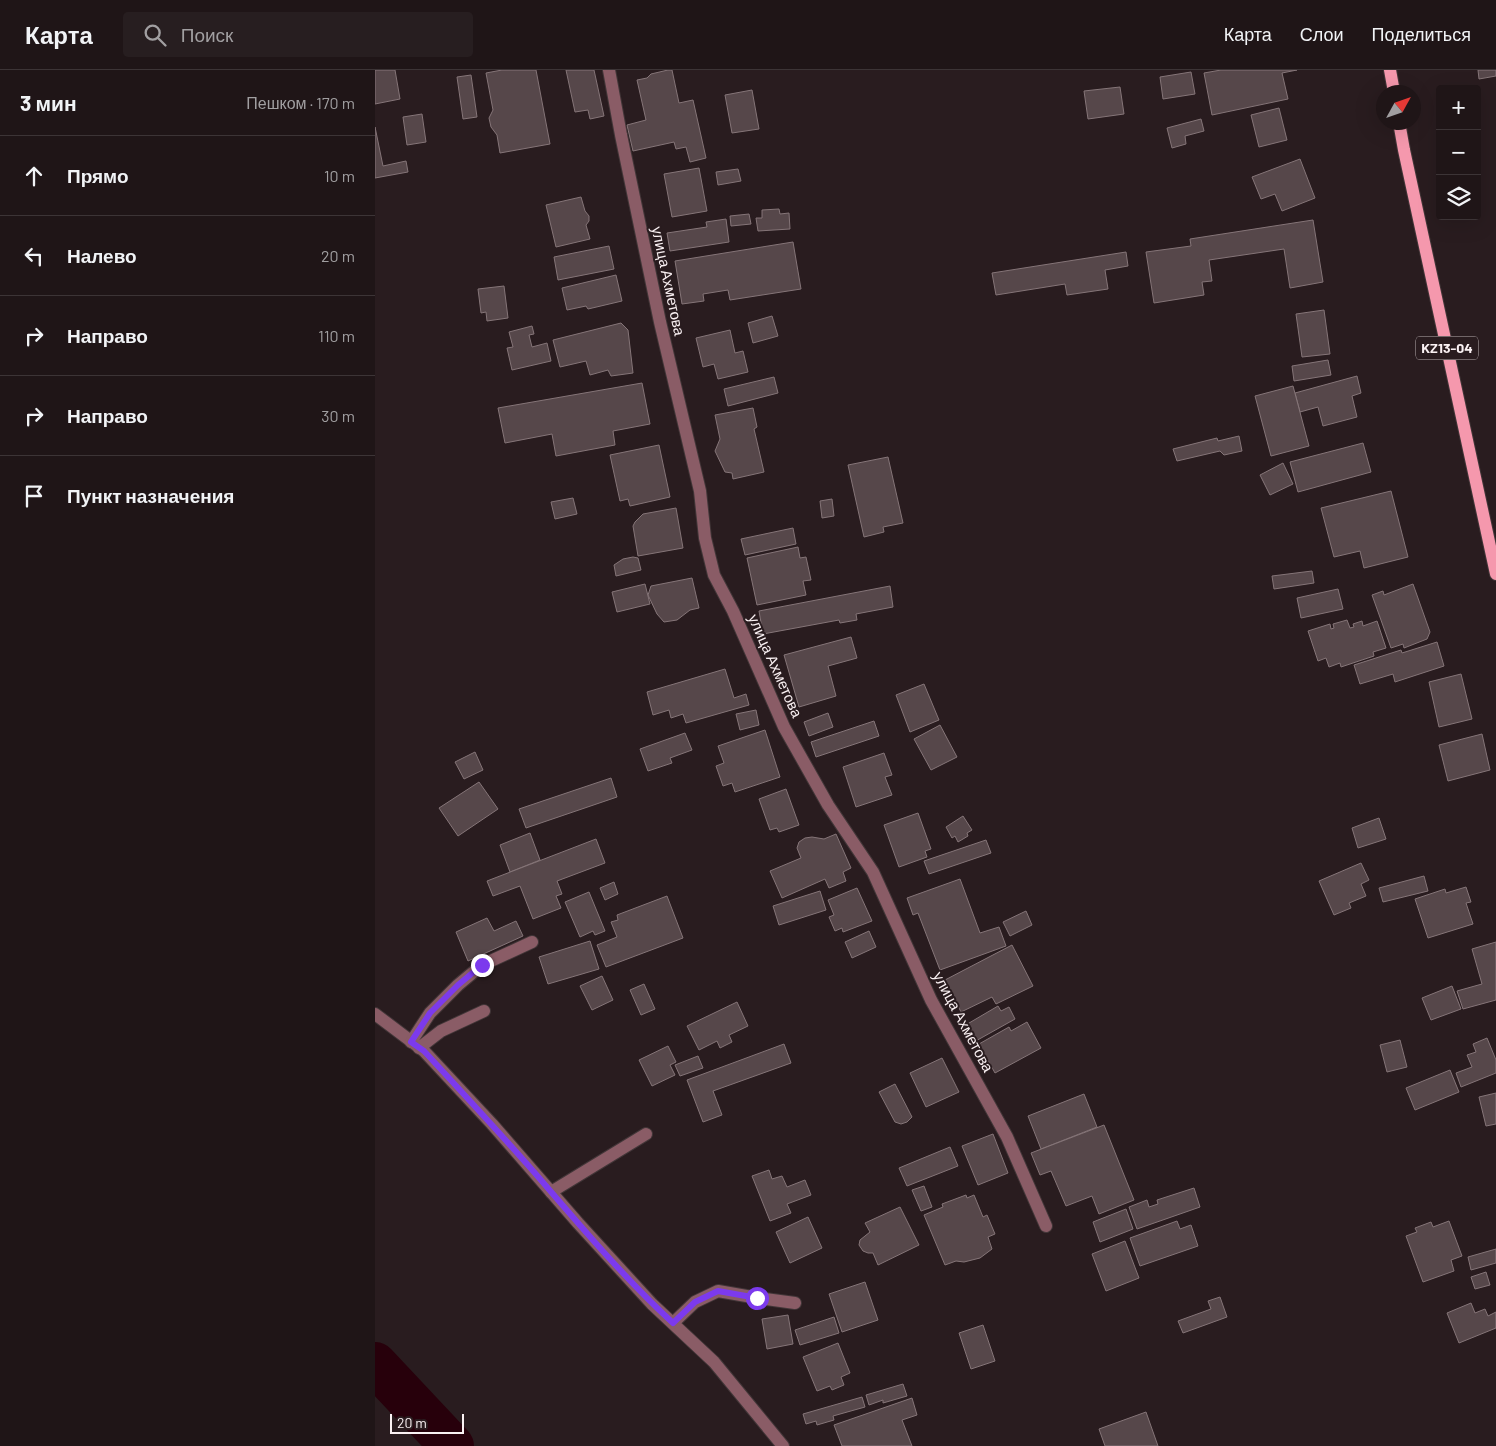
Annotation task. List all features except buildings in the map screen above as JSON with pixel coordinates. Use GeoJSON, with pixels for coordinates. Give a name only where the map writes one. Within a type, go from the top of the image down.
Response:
{"type":"FeatureCollection","features":[{"type":"Feature","properties":{"kind":"main road"},"geometry":{"type":"LineString","coordinates":[[1390,70],[1393,85]]}},
{"type":"Feature","properties":{"kind":"main road","name":"KZ13-04"},"geometry":{"type":"LineString","coordinates":[[1400,130],[1496,574]]}},
{"type":"Feature","properties":{"kind":"street","name":"улица Ахметова"},"geometry":{"type":"LineString","coordinates":[[609,70],[660,322],[700,491],[705,538],[715,575],[785,727],[828,805],[873,872],[931,1000],[1007,1136],[1047,1226]]}},
{"type":"Feature","properties":{"kind":"street"},"geometry":{"type":"LineString","coordinates":[[415,1045],[430,1013],[458,985],[482,965],[532,942]]}},
{"type":"Feature","properties":{"kind":"street"},"geometry":{"type":"LineString","coordinates":[[415,1045],[441,1030],[484,1011]]}},
{"type":"Feature","properties":{"kind":"street"},"geometry":{"type":"LineString","coordinates":[[375,1014],[415,1045],[492,1124],[652,1304],[714,1362],[783,1446]]}},
{"type":"Feature","properties":{"kind":"street"},"geometry":{"type":"LineString","coordinates":[[551,1192],[645,1134]]}},
{"type":"Feature","properties":{"kind":"street"},"geometry":{"type":"LineString","coordinates":[[673,1323],[695,1302],[718,1291],[795,1303]]}},
{"type":"Feature","properties":{"kind":"waterway"},"geometry":{"type":"LineString","coordinates":[[375,1364],[452,1446]]}},
{"type":"Feature","properties":{"kind":"route"},"geometry":{"type":"LineString","coordinates":[[482,965],[458,985],[430,1013],[411,1042],[424,1051],[492,1124],[652,1304],[673,1323],[695,1302],[718,1291],[757,1298]]}}]}
